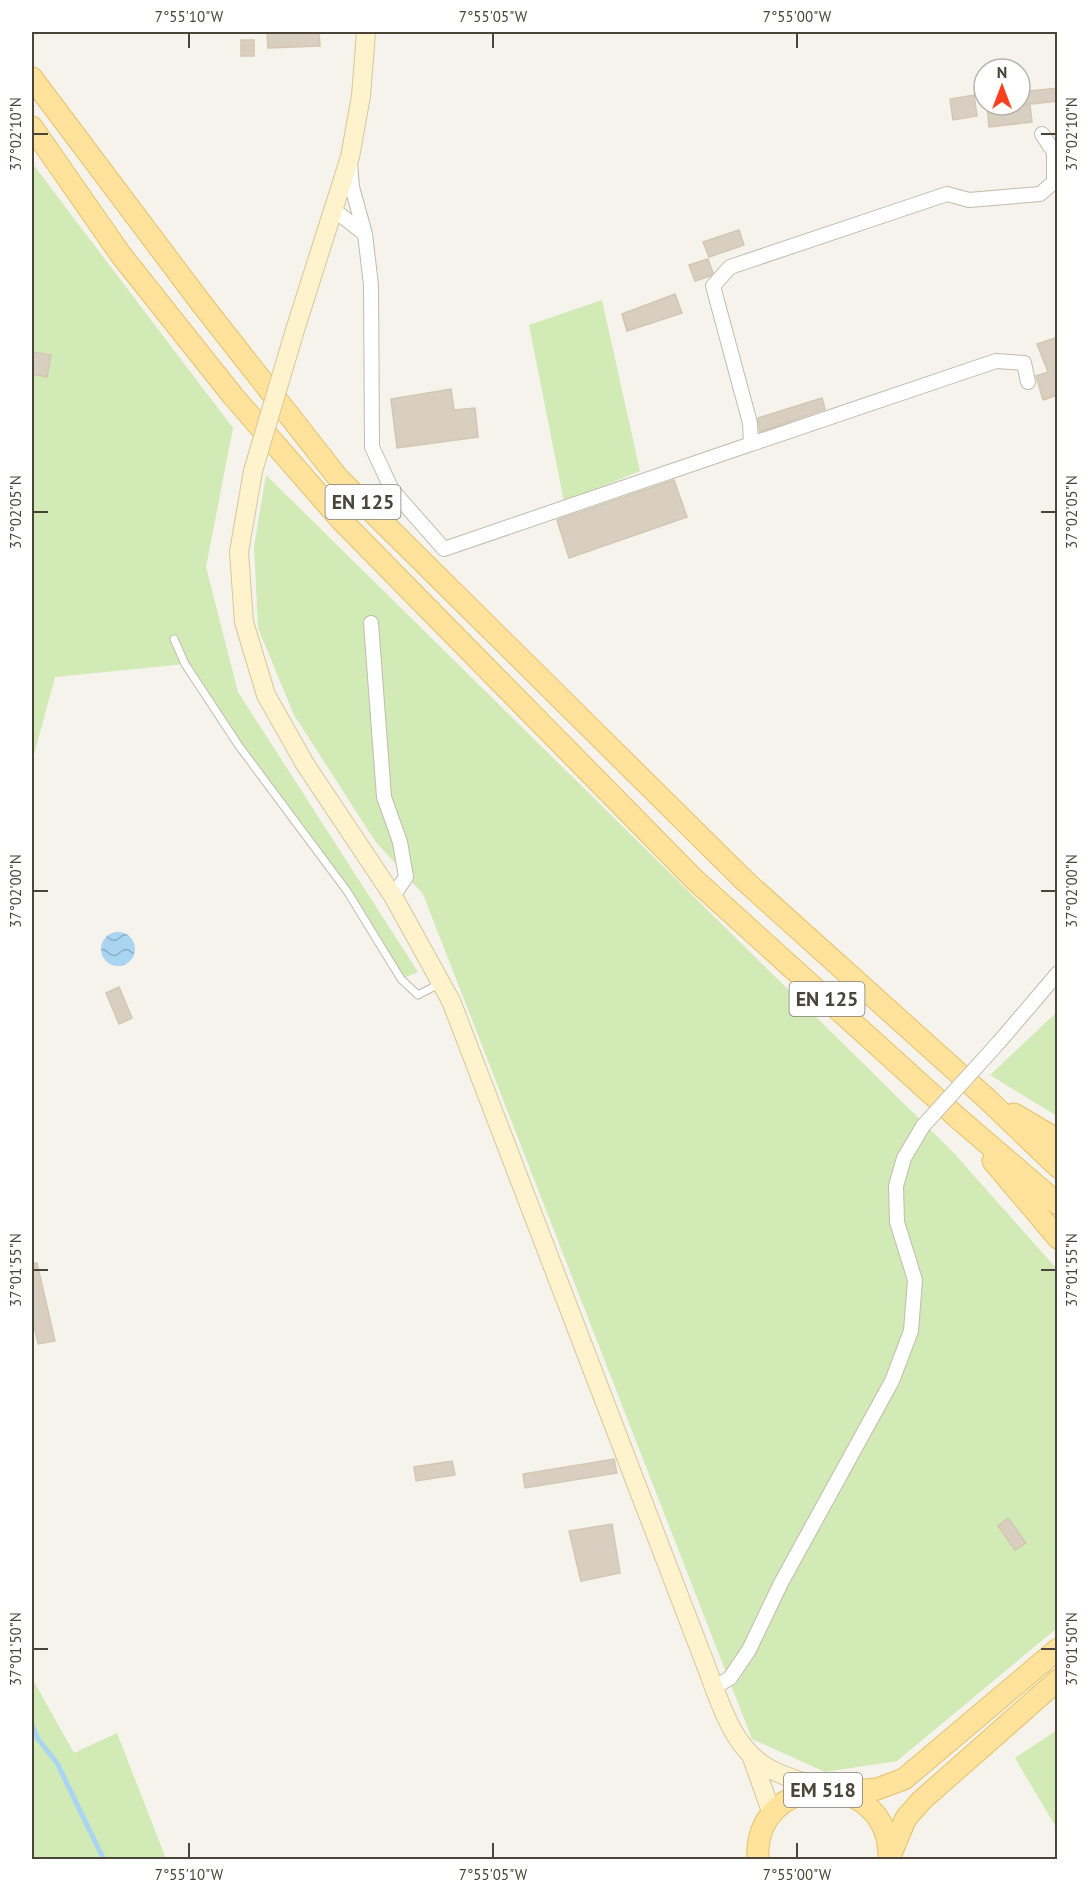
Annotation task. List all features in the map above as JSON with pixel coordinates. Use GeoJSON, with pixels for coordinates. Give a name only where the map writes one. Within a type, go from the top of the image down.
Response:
{"type":"FeatureCollection","features":[{"type":"Feature","properties":{"kind":"main road","name":"EN 125"},"geometry":{"type":"LineString","coordinates":[[32,78],[201,303],[339,479],[745,881],[985,1097],[1058,1167]]}},
{"type":"Feature","properties":{"kind":"main road","name":"EN 125"},"geometry":{"type":"LineString","coordinates":[[32,127],[121,255],[233,396],[342,520],[696,880],[959,1119],[1058,1204]]}},
{"type":"Feature","properties":{"kind":"main road"},"geometry":{"type":"LineString","coordinates":[[985,1097],[1058,1140]]}},
{"type":"Feature","properties":{"kind":"main road"},"geometry":{"type":"LineString","coordinates":[[959,1119],[1058,1238]]}},
{"type":"Feature","properties":{"kind":"main road"},"geometry":{"type":"LineString","coordinates":[[832,1791],[877,1789],[904,1779],[1058,1649]]}},
{"type":"Feature","properties":{"kind":"main road"},"geometry":{"type":"LineString","coordinates":[[889,1858],[906,1818],[922,1800],[1058,1680]]}},
{"type":"Feature","properties":{"kind":"main road","name":"EM 518"},"geometry":{"type":"LineString","coordinates":[[758,1860],[757,1850],[762,1831],[772,1814],[787,1800],[805,1792],[832,1791],[860,1801],[876,1816],[886,1835],[889,1858]]}},
{"type":"Feature","properties":{"kind":"street","name":"EM 518"},"geometry":{"type":"LineString","coordinates":[[366,32],[360,96],[350,157],[253,471],[238,552],[244,622],[267,695],[305,764],[393,896],[456,1012],[714,1687],[737,1738],[751,1755],[772,1770],[832,1791]]}},
{"type":"Feature","properties":{"kind":"street"},"geometry":{"type":"LineString","coordinates":[[751,444],[750,423],[713,286],[730,267],[947,194],[969,200],[1040,194],[1054,182],[1054,152],[1042,134]]}},
{"type":"Feature","properties":{"kind":"street"},"geometry":{"type":"LineString","coordinates":[[350,157],[352,187],[365,234],[371,285],[372,447],[392,490],[444,549],[996,361],[1024,363],[1028,382]]}},
{"type":"Feature","properties":{"kind":"street"},"geometry":{"type":"LineString","coordinates":[[334,210],[365,234]]}},
{"type":"Feature","properties":{"kind":"street"},"geometry":{"type":"LineString","coordinates":[[370,623],[384,797],[400,842],[406,878],[393,896]]}},
{"type":"Feature","properties":{"kind":"street"},"geometry":{"type":"LineString","coordinates":[[714,1687],[730,1678],[749,1650],[781,1583],[892,1381],[911,1331],[915,1280],[897,1222],[896,1186],[904,1158],[923,1126],[1058,973]]}},
{"type":"Feature","properties":{"kind":"street","name":"EM 518"},"geometry":{"type":"LineString","coordinates":[[751,1755],[772,1814]]}},
{"type":"Feature","properties":{"kind":"lane"},"geometry":{"type":"LineString","coordinates":[[174,639],[185,664],[239,746],[347,891],[401,979],[418,995],[441,983]]}},
{"type":"Feature","properties":{"kind":"green space"},"geometry":{"type":"Polygon","coordinates":[[[32,163],[233,428],[206,567],[238,692],[418,972],[401,979],[347,891],[239,746],[185,664],[55,677],[32,762],[32,163]]]}},
{"type":"Feature","properties":{"kind":"green space"},"geometry":{"type":"Polygon","coordinates":[[[602,300],[640,471],[564,502],[529,325],[602,300]]]}},
{"type":"Feature","properties":{"kind":"green space"},"geometry":{"type":"Polygon","coordinates":[[[266,475],[953,1152],[1057,1269],[1057,1628],[897,1761],[825,1772],[752,1739],[423,894],[375,841],[294,715],[258,628],[254,546],[266,475]]]}},
{"type":"Feature","properties":{"kind":"green space"},"geometry":{"type":"Polygon","coordinates":[[[1057,1012],[1057,1116],[990,1075],[1057,1012]]]}},
{"type":"Feature","properties":{"kind":"green space"},"geometry":{"type":"Polygon","coordinates":[[[32,1678],[74,1753],[117,1733],[166,1859],[32,1859],[32,1678]]]}},
{"type":"Feature","properties":{"kind":"green space"},"geometry":{"type":"Polygon","coordinates":[[[1057,1730],[1057,1829],[1015,1758],[1057,1730]]]}},
{"type":"Feature","properties":{"kind":"water"},"geometry":{"type":"Polygon","coordinates":[[[118,932],[130,937],[135,949],[130,961],[118,966],[106,961],[101,949],[106,937],[118,932]]]}},
{"type":"Feature","properties":{"kind":"building"},"geometry":{"type":"Polygon","coordinates":[[[267,32],[319,32],[320,46],[268,48],[267,32]]]}},
{"type":"Feature","properties":{"kind":"building"},"geometry":{"type":"Polygon","coordinates":[[[241,40],[254,40],[254,56],[241,56],[241,40]]]}},
{"type":"Feature","properties":{"kind":"building"},"geometry":{"type":"Polygon","coordinates":[[[1058,88],[1058,101],[1032,104],[1032,91],[1058,88]]]}},
{"type":"Feature","properties":{"kind":"building"},"geometry":{"type":"Polygon","coordinates":[[[972,95],[972,117],[953,120],[950,99],[972,95]]]}},
{"type":"Feature","properties":{"kind":"building"},"geometry":{"type":"Polygon","coordinates":[[[988,117],[1031,117],[1032,122],[989,127],[988,117]]]}},
{"type":"Feature","properties":{"kind":"building"},"geometry":{"type":"Polygon","coordinates":[[[739,230],[744,245],[709,257],[703,242],[739,230]]]}},
{"type":"Feature","properties":{"kind":"building"},"geometry":{"type":"Polygon","coordinates":[[[708,259],[713,273],[695,281],[689,265],[708,259]]]}},
{"type":"Feature","properties":{"kind":"building"},"geometry":{"type":"Polygon","coordinates":[[[675,294],[682,313],[627,331],[622,314],[675,294]]]}},
{"type":"Feature","properties":{"kind":"building"},"geometry":{"type":"Polygon","coordinates":[[[1058,337],[1058,395],[1043,400],[1036,376],[1048,372],[1037,344],[1058,337]]]}},
{"type":"Feature","properties":{"kind":"building"},"geometry":{"type":"Polygon","coordinates":[[[32,352],[51,355],[47,377],[32,374],[32,352]]]}},
{"type":"Feature","properties":{"kind":"building"},"geometry":{"type":"Polygon","coordinates":[[[451,389],[454,410],[475,408],[478,437],[397,448],[391,399],[451,389]]]}},
{"type":"Feature","properties":{"kind":"building"},"geometry":{"type":"Polygon","coordinates":[[[822,398],[825,409],[760,432],[758,418],[822,398]]]}},
{"type":"Feature","properties":{"kind":"building"},"geometry":{"type":"Polygon","coordinates":[[[674,480],[687,517],[569,558],[557,520],[674,480]]]}},
{"type":"Feature","properties":{"kind":"building"},"geometry":{"type":"Polygon","coordinates":[[[119,987],[132,1018],[119,1024],[106,993],[119,987]]]}},
{"type":"Feature","properties":{"kind":"building"},"geometry":{"type":"Polygon","coordinates":[[[37,1263],[55,1341],[38,1344],[32,1316],[32,1264],[37,1263]]]}},
{"type":"Feature","properties":{"kind":"building"},"geometry":{"type":"Polygon","coordinates":[[[614,1459],[617,1473],[525,1488],[523,1474],[614,1459]]]}},
{"type":"Feature","properties":{"kind":"building"},"geometry":{"type":"Polygon","coordinates":[[[452,1461],[455,1475],[416,1481],[414,1467],[452,1461]]]}},
{"type":"Feature","properties":{"kind":"building"},"geometry":{"type":"Polygon","coordinates":[[[1008,1518],[1026,1543],[1015,1550],[998,1526],[1008,1518]]]}},
{"type":"Feature","properties":{"kind":"building"},"geometry":{"type":"Polygon","coordinates":[[[612,1524],[620,1573],[581,1581],[569,1531],[612,1524]]]}},
{"type":"Feature","properties":{"kind":"waterway"},"geometry":{"type":"LineString","coordinates":[[32,1725],[38,1739],[57,1763],[104,1860]]}}]}
